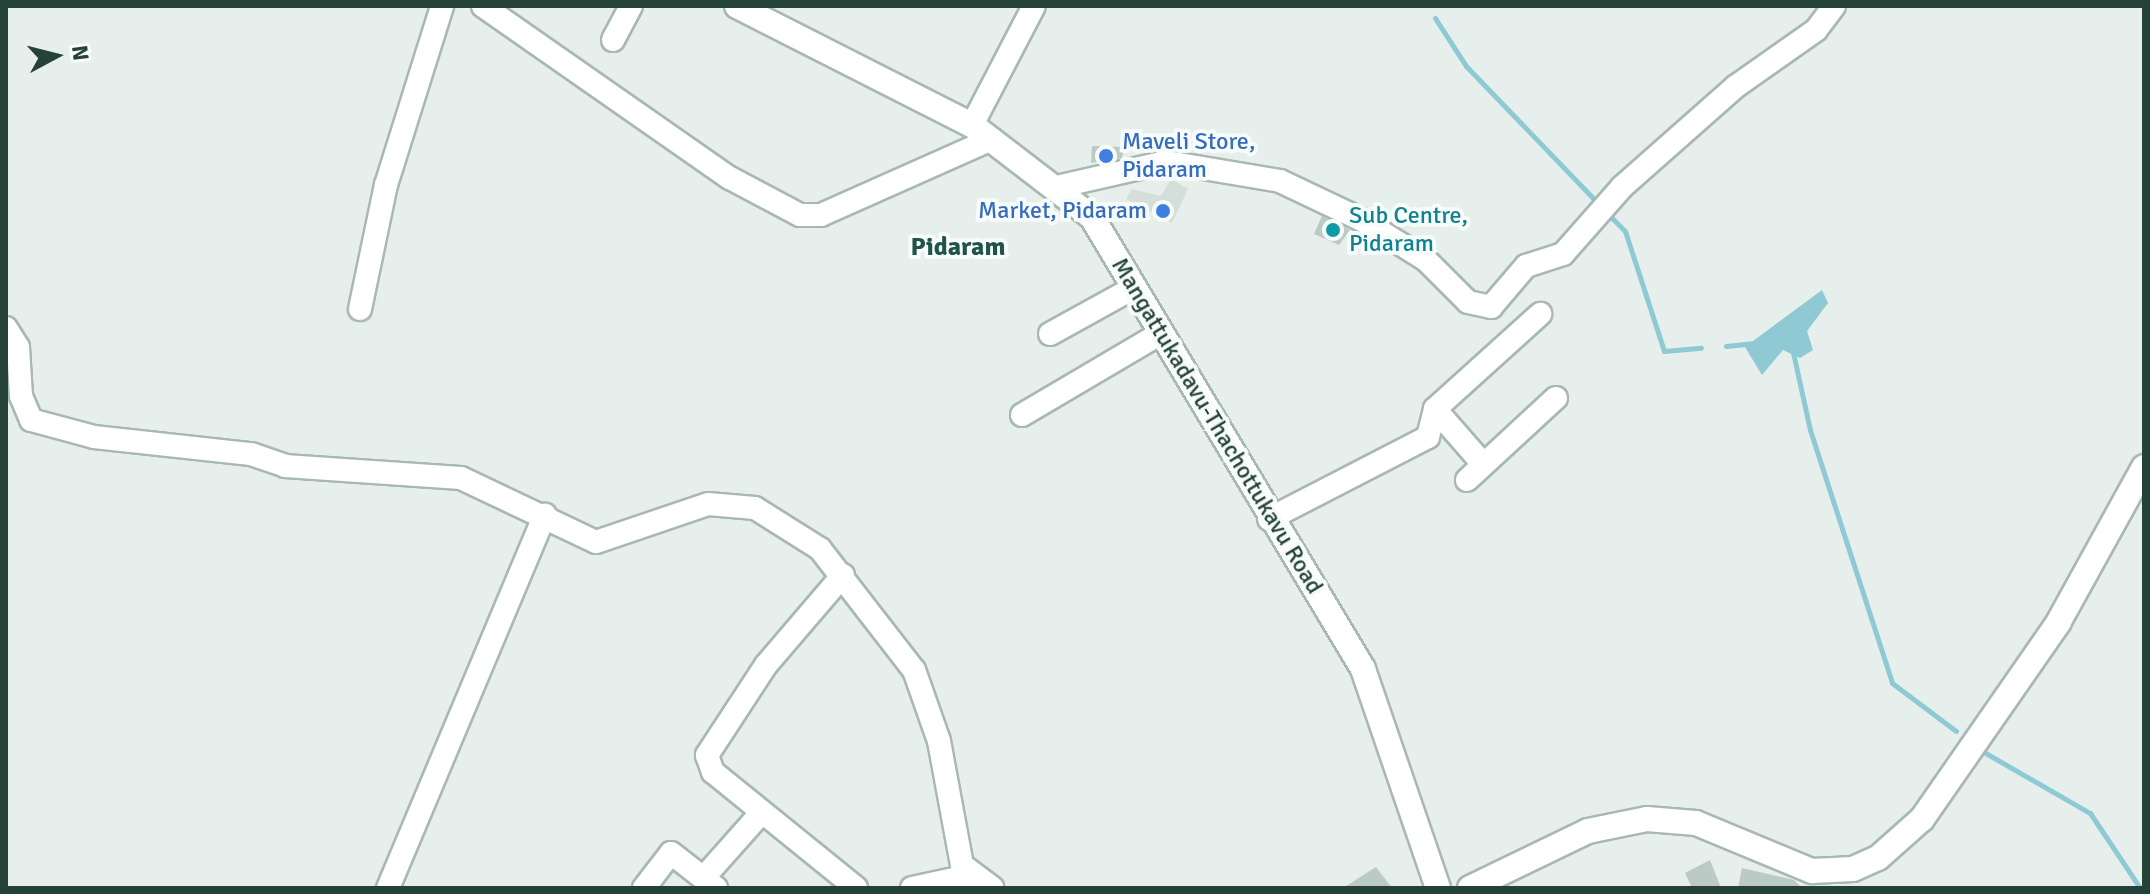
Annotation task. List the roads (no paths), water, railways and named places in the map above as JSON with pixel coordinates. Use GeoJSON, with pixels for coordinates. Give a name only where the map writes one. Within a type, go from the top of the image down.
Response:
{"type":"FeatureCollection","features":[{"type":"Feature","properties":{"kind":"main road","name":"Mangattukadavu-Thachottukavu Road"},"geometry":{"type":"LineString","coordinates":[[737,6],[982,132],[1061,186],[1092,217],[1269,519],[1363,669],[1438,888]]}},
{"type":"Feature","properties":{"kind":"main road"},"geometry":{"type":"LineString","coordinates":[[1470,888],[1588,831],[1647,819],[1696,823],[1812,871],[1853,869],[1878,858],[1922,819],[2058,623],[2144,467]]}},
{"type":"Feature","properties":{"kind":"street"},"geometry":{"type":"LineString","coordinates":[[360,309],[386,185],[442,6]]}},
{"type":"Feature","properties":{"kind":"street"},"geometry":{"type":"LineString","coordinates":[[483,6],[730,178],[800,215],[821,215],[982,132],[1034,6]]}},
{"type":"Feature","properties":{"kind":"street"},"geometry":{"type":"LineString","coordinates":[[613,40],[631,6]]}},
{"type":"Feature","properties":{"kind":"street"},"geometry":{"type":"LineString","coordinates":[[1061,186],[1167,162],[1280,181],[1362,220],[1426,260],[1468,302],[1491,307],[1526,266],[1563,254],[1593,226],[1616,194],[1735,87],[1816,30],[1834,6]]}},
{"type":"Feature","properties":{"kind":"street"},"geometry":{"type":"LineString","coordinates":[[1050,334],[1135,287]]}},
{"type":"Feature","properties":{"kind":"street"},"geometry":{"type":"LineString","coordinates":[[1269,519],[1428,437],[1435,409],[1540,314]]}},
{"type":"Feature","properties":{"kind":"street"},"geometry":{"type":"LineString","coordinates":[[6,328],[18,347],[21,396],[31,420],[105,438],[251,454],[285,466],[461,478],[545,515],[596,542],[708,504],[755,508],[820,549],[914,670],[939,741],[968,876]]}},
{"type":"Feature","properties":{"kind":"street"},"geometry":{"type":"LineString","coordinates":[[1022,415],[1161,333]]}},
{"type":"Feature","properties":{"kind":"street"},"geometry":{"type":"LineString","coordinates":[[1435,409],[1475,472],[1556,398]]}},
{"type":"Feature","properties":{"kind":"street"},"geometry":{"type":"LineString","coordinates":[[388,888],[545,515]]}},
{"type":"Feature","properties":{"kind":"street"},"geometry":{"type":"LineString","coordinates":[[843,575],[766,665],[707,755],[713,772],[856,888]]}},
{"type":"Feature","properties":{"kind":"street"},"geometry":{"type":"LineString","coordinates":[[644,888],[671,853],[711,882],[762,812]]}},
{"type":"Feature","properties":{"kind":"street"},"geometry":{"type":"LineString","coordinates":[[912,888],[968,876],[992,888]]}},
{"type":"Feature","properties":{"kind":"water"},"geometry":{"type":"Polygon","coordinates":[[[1822,290],[1828,303],[1807,331],[1813,350],[1800,358],[1783,350],[1762,375],[1745,347],[1822,290]]]}},
{"type":"Feature","properties":{"kind":"waterway"},"geometry":{"type":"LineString","coordinates":[[1435,18],[1466,66],[1598,203]]}},
{"type":"Feature","properties":{"kind":"waterway"},"geometry":{"type":"LineString","coordinates":[[1607,213],[1625,231],[1664,351],[1701,348]]}},
{"type":"Feature","properties":{"kind":"waterway"},"geometry":{"type":"LineString","coordinates":[[1726,346],[1757,343]]}},
{"type":"Feature","properties":{"kind":"waterway"},"geometry":{"type":"LineString","coordinates":[[1792,348],[1810,430],[1892,683],[1956,731]]}},
{"type":"Feature","properties":{"kind":"waterway"},"geometry":{"type":"LineString","coordinates":[[1982,751],[2090,813],[2140,888]]}},
{"type":"Feature","properties":{"kind":"place","name":"Maveli Store, Pidaram"},"geometry":{"type":"Point","coordinates":[1106,156]}},
{"type":"Feature","properties":{"kind":"place","name":"Market, Pidaram"},"geometry":{"type":"Point","coordinates":[1163,211]}},
{"type":"Feature","properties":{"kind":"place","name":"Sub Centre, Pidaram"},"geometry":{"type":"Point","coordinates":[1333,230]}},
{"type":"Feature","properties":{"kind":"district","name":"Pidaram"},"geometry":{"type":"Point","coordinates":[958,248]}}]}
